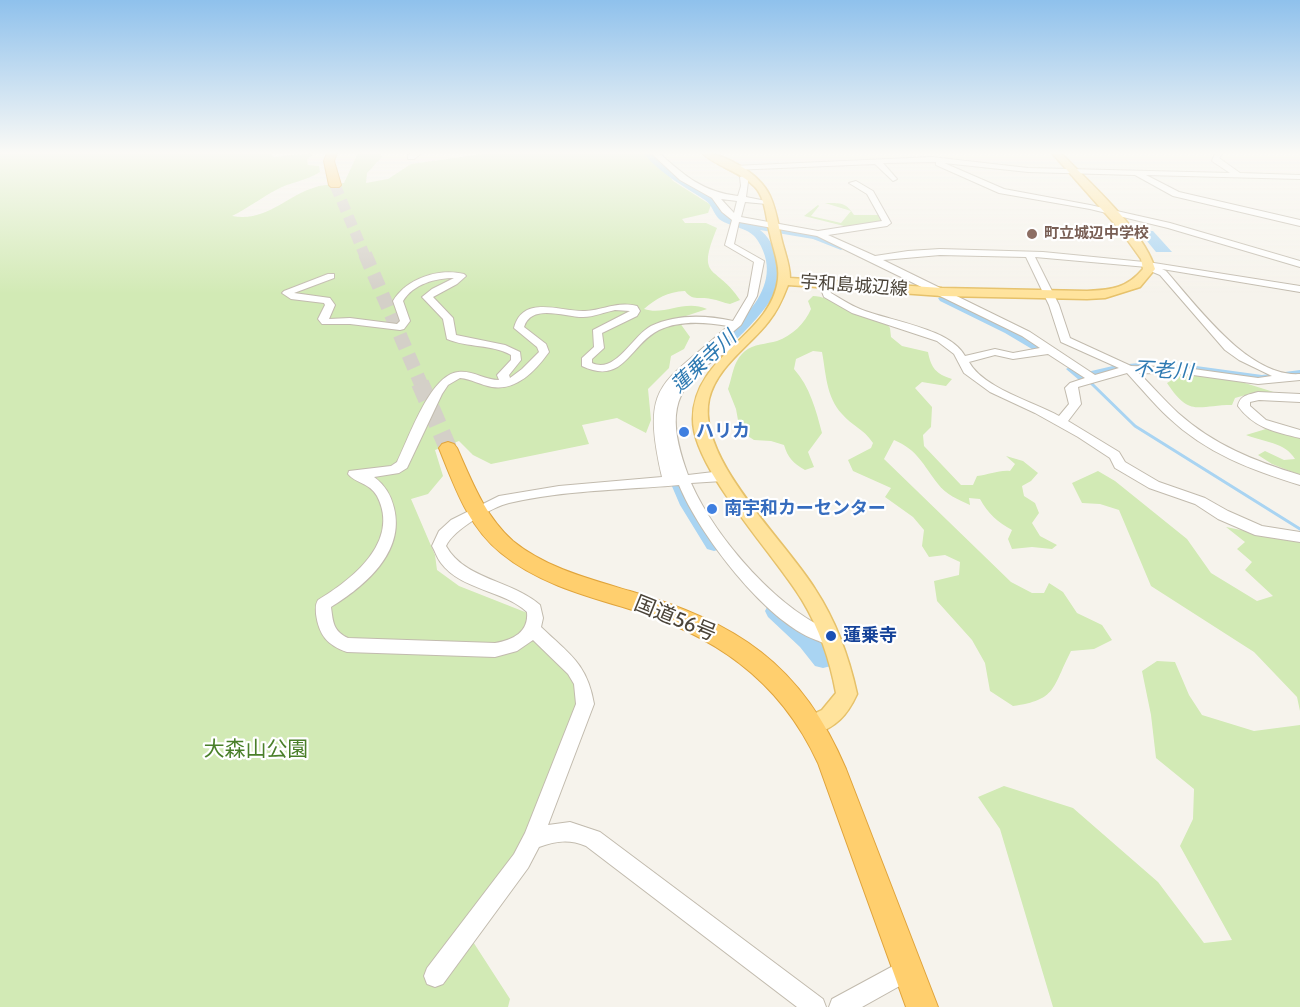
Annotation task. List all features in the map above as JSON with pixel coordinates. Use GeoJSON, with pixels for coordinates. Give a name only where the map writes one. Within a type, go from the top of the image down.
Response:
{"type":"FeatureCollection","features":[{"type":"Feature","properties":{"kind":"highway","name":"国道56号"},"geometry":{"type":"LineString","coordinates":[[448,448],[477,512],[490,530],[516,552],[550,573],[677,615],[717,634],[758,663],[786,690],[813,725],[835,771],[906,970],[922,1007]]}},
{"type":"Feature","properties":{"kind":"main road"},"geometry":{"type":"LineString","coordinates":[[1099,200],[1134,240],[1149,266]]}},
{"type":"Feature","properties":{"kind":"main road"},"geometry":{"type":"LineString","coordinates":[[766,202],[784,281]]}},
{"type":"Feature","properties":{"kind":"main road","name":"宇和島城辺線"},"geometry":{"type":"LineString","coordinates":[[813,725],[823,722],[836,713],[847,694],[832,639],[801,582],[722,476],[710,455],[700,421],[701,405],[707,386],[737,336],[774,305],[784,281],[942,292],[1087,295],[1121,291],[1143,280],[1149,266]]}},
{"type":"Feature","properties":{"kind":"street"},"geometry":{"type":"LineString","coordinates":[[718,200],[736,219],[819,234],[875,259],[1026,334],[1093,379]]}},
{"type":"Feature","properties":{"kind":"street"},"geometry":{"type":"LineString","coordinates":[[742,200],[729,245],[759,261],[749,304],[737,336],[726,347],[695,369],[674,396],[671,413],[674,448],[688,490],[713,532],[734,560],[772,601],[810,632],[832,639]]}},
{"type":"Feature","properties":{"kind":"street"},"geometry":{"type":"LineString","coordinates":[[750,200],[766,202]]}},
{"type":"Feature","properties":{"kind":"street"},"geometry":{"type":"LineString","coordinates":[[819,234],[887,223],[874,200]]}},
{"type":"Feature","properties":{"kind":"street"},"geometry":{"type":"LineString","coordinates":[[1050,200],[1109,211],[1191,231],[1300,264]]}},
{"type":"Feature","properties":{"kind":"street"},"geometry":{"type":"LineString","coordinates":[[1202,200],[1300,223]]}},
{"type":"Feature","properties":{"kind":"street"},"geometry":{"type":"LineString","coordinates":[[875,259],[929,250],[1029,254],[1149,266],[1300,289]]}},
{"type":"Feature","properties":{"kind":"street"},"geometry":{"type":"LineString","coordinates":[[1029,254],[1049,295],[1065,340],[1129,369],[1173,415],[1203,439],[1255,466],[1300,480]]}},
{"type":"Feature","properties":{"kind":"street"},"geometry":{"type":"LineString","coordinates":[[1149,266],[1163,273],[1229,348],[1243,358],[1286,379]]}},
{"type":"Feature","properties":{"kind":"street"},"geometry":{"type":"LineString","coordinates":[[331,276],[287,293],[291,296],[327,300],[330,305],[323,319],[326,322],[350,321],[400,327],[405,321],[398,302],[409,288],[438,277],[456,274],[461,276],[454,282],[431,291],[427,297],[448,318],[451,337],[469,343],[501,347],[516,354],[516,360],[503,375],[506,383]]}},
{"type":"Feature","properties":{"kind":"street"},"geometry":{"type":"LineString","coordinates":[[824,284],[827,295],[856,311],[934,335],[958,352],[968,371],[994,390],[1061,422],[1116,455],[1120,465],[1154,485],[1200,501],[1260,531],[1300,537]]}},
{"type":"Feature","properties":{"kind":"street"},"geometry":{"type":"LineString","coordinates":[[722,476],[504,499],[456,524],[444,535],[439,546],[443,556],[455,568],[476,580],[516,593],[536,609],[537,620],[533,630],[522,641],[508,649],[347,645],[333,641],[327,631],[323,604],[338,596],[365,574],[383,551],[389,538],[390,526],[383,493],[372,482],[357,475],[394,470],[402,465],[441,385],[451,377],[471,374],[491,382],[506,383],[522,374],[544,352],[542,346],[519,328],[523,318],[544,308],[576,314],[618,306],[633,308],[635,310],[633,314],[597,332],[599,348],[587,358],[586,364],[599,369],[612,367],[643,336],[665,324],[705,319],[737,336]]}},
{"type":"Feature","properties":{"kind":"street"},"geometry":{"type":"LineString","coordinates":[[670,481],[658,422],[658,408],[662,396],[679,371],[737,336]]}},
{"type":"Feature","properties":{"kind":"street"},"geometry":{"type":"LineString","coordinates":[[962,359],[972,359],[995,352],[1013,356],[1050,350]]}},
{"type":"Feature","properties":{"kind":"street"},"geometry":{"type":"LineString","coordinates":[[1061,422],[1075,404],[1071,388],[1129,369],[1186,371],[1269,381],[1300,377]]}},
{"type":"Feature","properties":{"kind":"street"},"geometry":{"type":"LineString","coordinates":[[1242,379],[1268,389],[1300,396]]}},
{"type":"Feature","properties":{"kind":"street"},"geometry":{"type":"LineString","coordinates":[[1300,396],[1258,396],[1245,400],[1244,406],[1253,419],[1261,424],[1300,434]]}},
{"type":"Feature","properties":{"kind":"street"},"geometry":{"type":"LineString","coordinates":[[435,976],[507,880],[532,840],[585,704],[582,683],[574,669],[533,630]]}},
{"type":"Feature","properties":{"kind":"street"},"geometry":{"type":"LineString","coordinates":[[532,840],[553,832],[573,830],[593,839],[815,1007]]}},
{"type":"Feature","properties":{"kind":"street"},"geometry":{"type":"LineString","coordinates":[[840,1007],[906,970]]}},
{"type":"Feature","properties":{"kind":"green space","name":"大森山公園"},"geometry":{"type":"Polygon","coordinates":[[[0,200],[259,200],[232,216],[245,217],[266,212],[288,200],[703,200],[711,205],[708,213],[682,219],[685,223],[706,223],[717,228],[708,257],[709,265],[740,300],[730,304],[707,298],[694,298],[685,291],[663,296],[644,309],[659,311],[682,306],[699,306],[707,309],[677,319],[690,337],[684,349],[671,356],[669,368],[648,389],[651,420],[646,433],[617,418],[582,425],[589,444],[491,464],[473,455],[459,441],[435,450],[443,476],[428,494],[411,499],[435,555],[437,570],[459,586],[530,614],[533,630],[574,669],[585,704],[532,840],[468,934],[510,999],[508,1007],[0,1007],[0,200]]]}},
{"type":"Feature","properties":{"kind":"green space"},"geometry":{"type":"Polygon","coordinates":[[[825,203],[842,204],[851,211],[825,203]]]}},
{"type":"Feature","properties":{"kind":"green space"},"geometry":{"type":"Polygon","coordinates":[[[818,205],[811,216],[841,223],[851,211],[854,215],[881,215],[885,223],[852,228],[804,216],[818,205]]]}},
{"type":"Feature","properties":{"kind":"green space"},"geometry":{"type":"Polygon","coordinates":[[[813,296],[838,303],[886,323],[890,328],[891,337],[902,346],[928,352],[935,370],[952,379],[946,386],[922,382],[915,388],[932,407],[931,427],[923,435],[924,446],[961,485],[973,485],[977,476],[1010,471],[1015,464],[1006,456],[1023,461],[1038,473],[1022,486],[1024,496],[1035,503],[1039,513],[1032,523],[1040,536],[1057,545],[1052,549],[1032,547],[1012,549],[1008,539],[1012,530],[994,517],[980,499],[969,498],[970,505],[944,491],[909,448],[894,440],[884,459],[1011,582],[1032,593],[1044,593],[1049,583],[1063,592],[1077,613],[1102,625],[1112,640],[1094,649],[1071,651],[1056,683],[1046,696],[1013,706],[990,691],[985,663],[972,640],[937,601],[934,581],[959,575],[960,562],[945,555],[929,557],[922,546],[924,530],[913,517],[885,497],[891,488],[853,471],[848,460],[871,448],[873,443],[846,418],[833,400],[822,352],[813,351],[796,359],[794,369],[800,376],[815,407],[822,433],[808,452],[814,467],[805,470],[797,465],[789,457],[784,445],[771,441],[754,440],[740,431],[736,409],[728,389],[738,359],[748,349],[783,339],[793,332],[802,324],[811,309],[808,301],[813,296]]]}},
{"type":"Feature","properties":{"kind":"green space"},"geometry":{"type":"Polygon","coordinates":[[[1182,374],[1229,378],[1280,394],[1249,394],[1235,398],[1232,405],[1195,407],[1182,401],[1167,383],[1182,374]]]}},
{"type":"Feature","properties":{"kind":"green space"},"geometry":{"type":"Polygon","coordinates":[[[1266,429],[1300,437],[1300,475],[1272,464],[1258,455],[1265,451],[1284,460],[1295,459],[1291,453],[1280,446],[1246,435],[1266,429]]]}},
{"type":"Feature","properties":{"kind":"green space"},"geometry":{"type":"Polygon","coordinates":[[[1098,471],[1115,481],[1187,539],[1211,573],[1257,601],[1273,596],[1245,570],[1252,562],[1237,549],[1245,542],[1226,527],[1300,542],[1300,711],[1297,697],[1254,652],[1151,586],[1119,510],[1100,504],[1082,503],[1072,483],[1098,471]]]}},
{"type":"Feature","properties":{"kind":"green space"},"geometry":{"type":"Polygon","coordinates":[[[1157,661],[1175,662],[1189,695],[1202,715],[1254,731],[1300,725],[1300,1007],[1053,1007],[1000,829],[978,797],[1004,786],[1073,808],[1158,882],[1204,943],[1232,940],[1180,846],[1193,819],[1194,789],[1156,758],[1151,715],[1142,671],[1157,661]]]}},
{"type":"Feature","properties":{"kind":"water"},"geometry":{"type":"Polygon","coordinates":[[[1138,230],[1153,231],[1172,252],[1156,252],[1138,230]]]}},
{"type":"Feature","properties":{"kind":"waterway","name":"蓮乗寺川"},"geometry":{"type":"LineString","coordinates":[[693,365],[726,341],[757,311],[771,288],[773,266],[763,238],[750,228],[724,218],[712,200]]}},
{"type":"Feature","properties":{"kind":"waterway","name":"不老川"},"geometry":{"type":"LineString","coordinates":[[757,226],[816,236],[841,246]]}},
{"type":"Feature","properties":{"kind":"waterway","name":"不老川"},"geometry":{"type":"LineString","coordinates":[[945,298],[1010,330],[1047,352]]}},
{"type":"Feature","properties":{"kind":"waterway","name":"不老川"},"geometry":{"type":"LineString","coordinates":[[1073,369],[1084,377],[1117,369],[1140,367]]}},
{"type":"Feature","properties":{"kind":"waterway","name":"不老川"},"geometry":{"type":"LineString","coordinates":[[1189,369],[1262,379],[1300,374]]}},
{"type":"Feature","properties":{"kind":"waterway"},"geometry":{"type":"LineString","coordinates":[[1089,381],[1093,384]]}},
{"type":"Feature","properties":{"kind":"waterway"},"geometry":{"type":"LineString","coordinates":[[1091,383],[1135,426],[1300,529]]}},
{"type":"Feature","properties":{"kind":"waterway","name":"蓮乗寺川"},"geometry":{"type":"LineString","coordinates":[[671,463],[679,485],[714,544]]}},
{"type":"Feature","properties":{"kind":"waterway","name":"蓮乗寺川"},"geometry":{"type":"LineString","coordinates":[[775,611],[808,641],[823,659]]}},
{"type":"Feature","properties":{"kind":"tunnel"},"geometry":{"type":"LineString","coordinates":[[341,200],[365,256]]}},
{"type":"Feature","properties":{"kind":"tunnel"},"geometry":{"type":"LineString","coordinates":[[365,254],[421,384]]}},
{"type":"Feature","properties":{"kind":"tunnel"},"geometry":{"type":"LineString","coordinates":[[420,383],[448,448]]}},
{"type":"Feature","properties":{"kind":"place","name":"町立城辺中学校"},"geometry":{"type":"Point","coordinates":[1032,234]}},
{"type":"Feature","properties":{"kind":"place","name":"ハリカ"},"geometry":{"type":"Point","coordinates":[684,432]}},
{"type":"Feature","properties":{"kind":"place","name":"南宇和カーセンター"},"geometry":{"type":"Point","coordinates":[712,509]}},
{"type":"Feature","properties":{"kind":"place","name":"蓮乗寺"},"geometry":{"type":"Point","coordinates":[831,636]}}]}
